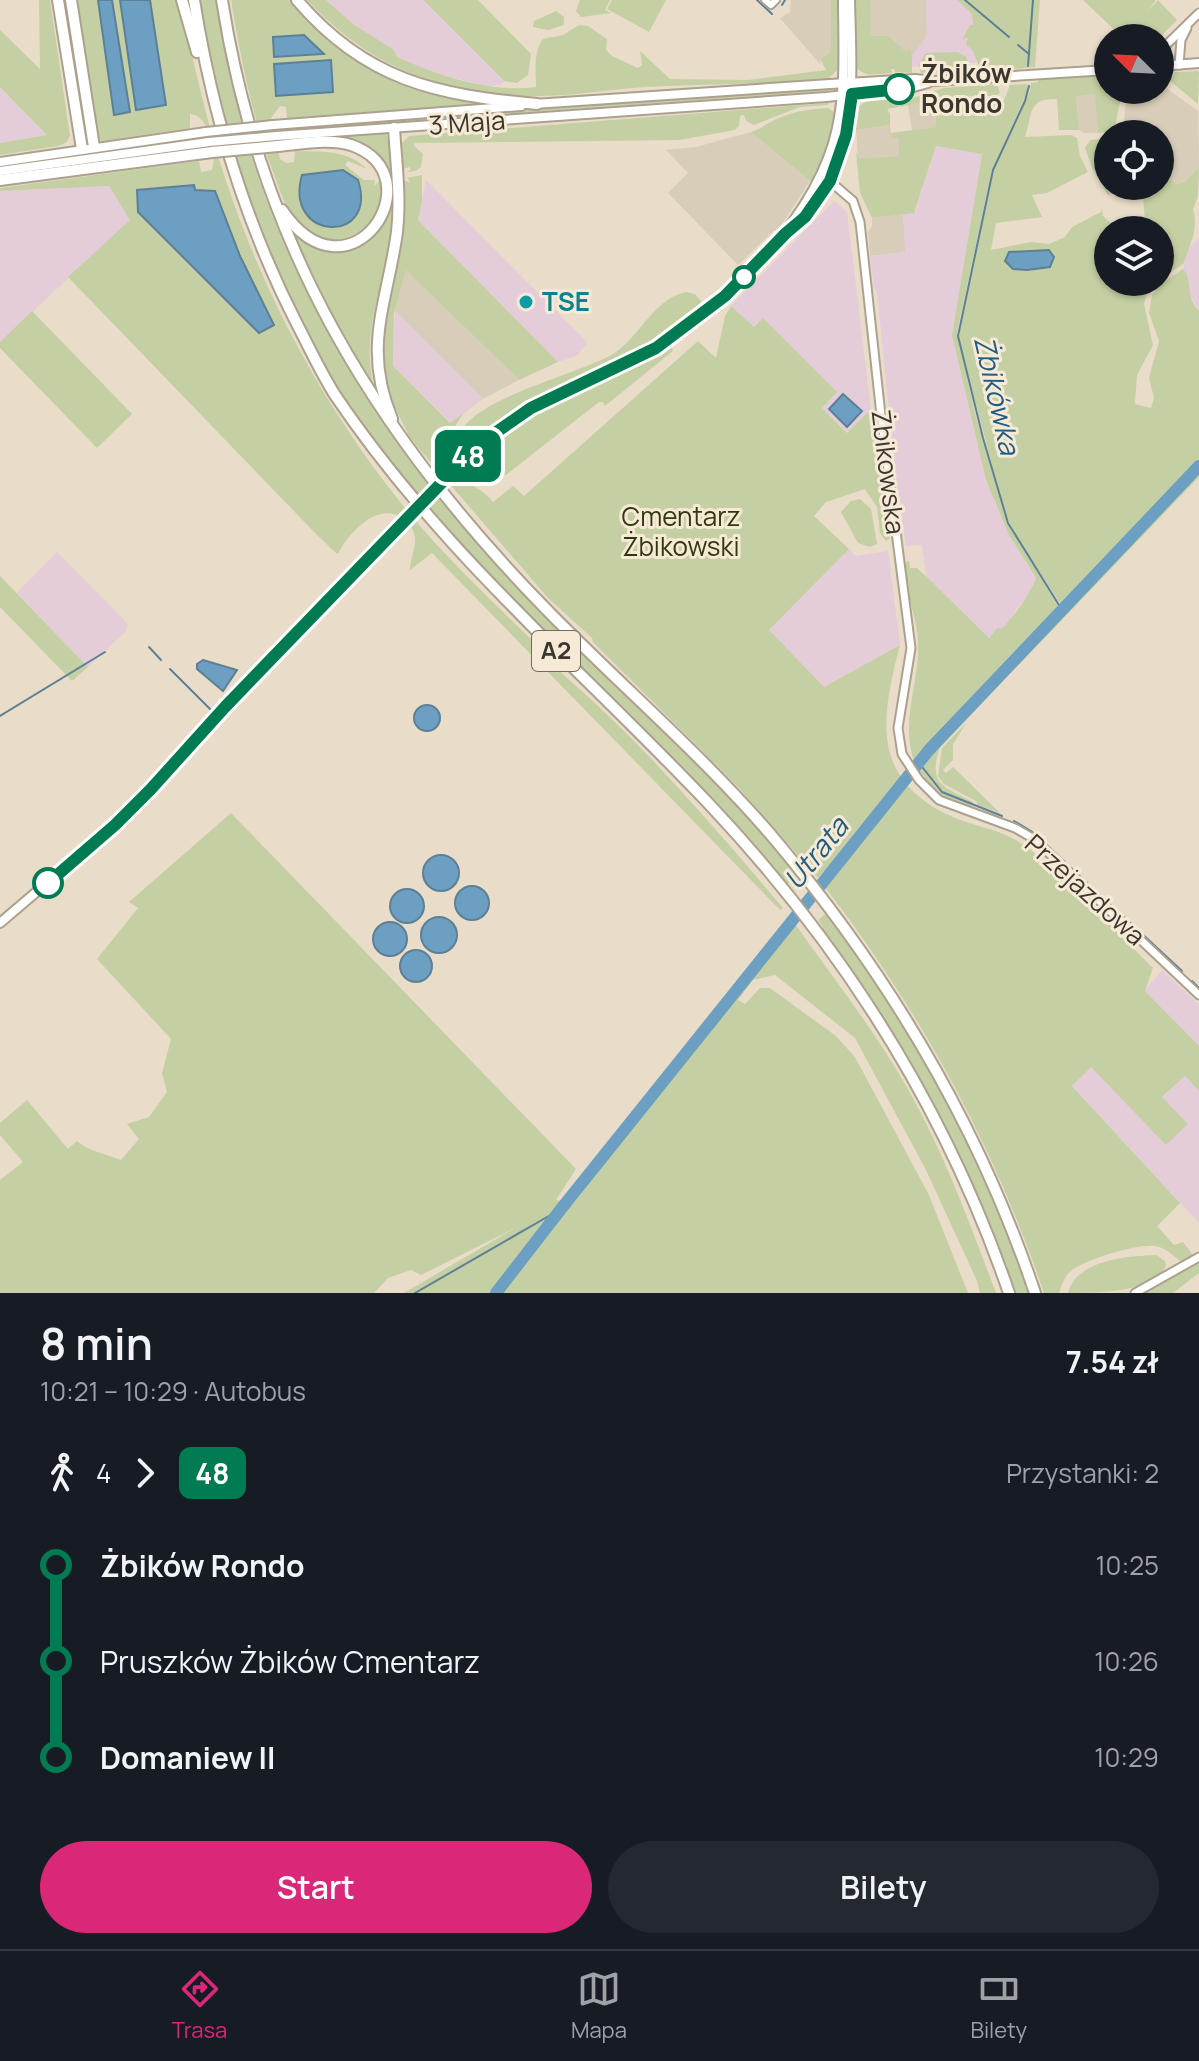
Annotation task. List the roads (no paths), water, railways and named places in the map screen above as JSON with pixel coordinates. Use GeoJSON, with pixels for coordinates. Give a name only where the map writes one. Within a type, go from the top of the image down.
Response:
{"type":"FeatureCollection","features":[{"type":"Feature","properties":{"kind":"highway"},"geometry":{"type":"LineString","coordinates":[[58,0],[78,137],[89,151]]}},
{"type":"Feature","properties":{"kind":"highway"},"geometry":{"type":"LineString","coordinates":[[71,0],[89,151]]}},
{"type":"Feature","properties":{"kind":"highway"},"geometry":{"type":"LineString","coordinates":[[182,0],[211,95]]}},
{"type":"Feature","properties":{"kind":"highway","name":"A2"},"geometry":{"type":"LineString","coordinates":[[194,0],[211,95],[223,140],[265,257],[321,371],[407,493],[468,563],[703,798],[792,900],[849,975],[910,1071],[946,1139],[981,1216],[1009,1293]]}},
{"type":"Feature","properties":{"kind":"highway","name":"A2"},"geometry":{"type":"LineString","coordinates":[[222,0],[243,107],[268,188],[332,330],[403,443],[486,545],[543,606],[735,796],[826,902],[891,994],[949,1091],[991,1177],[1035,1293]]}},
{"type":"Feature","properties":{"kind":"highway"},"geometry":{"type":"LineString","coordinates":[[297,0],[354,52],[403,79],[462,96],[537,104]]}},
{"type":"Feature","properties":{"kind":"highway"},"geometry":{"type":"LineString","coordinates":[[394,128],[398,221],[376,337],[382,390],[403,443]]}},
{"type":"Feature","properties":{"kind":"highway"},"geometry":{"type":"LineString","coordinates":[[0,180],[210,147],[277,141],[337,143],[360,149],[373,159],[384,174],[387,204],[379,223],[368,235],[352,244],[328,246],[310,240],[294,228],[268,188]]}},
{"type":"Feature","properties":{"kind":"main road"},"geometry":{"type":"LineString","coordinates":[[0,923],[115,825],[225,707],[488,438],[531,408],[640,357],[671,339],[725,296],[805,217],[830,181],[846,135],[852,94],[848,83],[843,0]]}},
{"type":"Feature","properties":{"kind":"main road"},"geometry":{"type":"LineString","coordinates":[[786,233],[821,174],[837,130],[842,95],[848,83],[850,0]]}},
{"type":"Feature","properties":{"kind":"main road"},"geometry":{"type":"LineString","coordinates":[[1174,65],[1199,63]]}},
{"type":"Feature","properties":{"kind":"main road","name":"3 Maja"},"geometry":{"type":"LineString","coordinates":[[0,162],[273,125],[848,83],[1094,71]]}},
{"type":"Feature","properties":{"kind":"main road","name":"3 Maja"},"geometry":{"type":"LineString","coordinates":[[277,141],[394,128],[842,95],[910,88],[935,81]]}},
{"type":"Feature","properties":{"kind":"main road"},"geometry":{"type":"LineString","coordinates":[[378,117],[394,128]]}},
{"type":"Feature","properties":{"kind":"main road","name":"3 Maja"},"geometry":{"type":"LineString","coordinates":[[0,171],[89,151],[210,147]]}},
{"type":"Feature","properties":{"kind":"street"},"geometry":{"type":"LineString","coordinates":[[765,0],[771,5],[776,0]]}},
{"type":"Feature","properties":{"kind":"street"},"geometry":{"type":"LineString","coordinates":[[1174,38],[1199,13]]}},
{"type":"Feature","properties":{"kind":"street"},"geometry":{"type":"LineString","coordinates":[[1179,65],[1181,40],[1190,23]]}},
{"type":"Feature","properties":{"kind":"street","name":"Żbikowska"},"geometry":{"type":"LineString","coordinates":[[821,174],[853,201],[862,236],[911,648],[898,728],[902,754],[919,780]]}},
{"type":"Feature","properties":{"kind":"street","name":"Przejazdowa"},"geometry":{"type":"LineString","coordinates":[[919,780],[939,800],[1015,828],[1034,839],[1199,995]]}},
{"type":"Feature","properties":{"kind":"street"},"geometry":{"type":"LineString","coordinates":[[1135,1293],[1199,1257]]}},
{"type":"Feature","properties":{"kind":"water"},"geometry":{"type":"Polygon","coordinates":[[[98,0],[112,0],[130,112],[114,115],[98,0]]]}},
{"type":"Feature","properties":{"kind":"water"},"geometry":{"type":"Polygon","coordinates":[[[120,0],[150,0],[166,105],[136,110],[120,0]]]}},
{"type":"Feature","properties":{"kind":"water"},"geometry":{"type":"Polygon","coordinates":[[[304,35],[324,54],[274,57],[273,37],[304,35]]]}},
{"type":"Feature","properties":{"kind":"water"},"geometry":{"type":"Polygon","coordinates":[[[331,60],[333,92],[276,96],[274,64],[331,60]]]}},
{"type":"Feature","properties":{"kind":"water"},"geometry":{"type":"Polygon","coordinates":[[[343,170],[358,180],[361,201],[355,216],[344,225],[331,227],[317,223],[306,213],[300,197],[302,175],[343,170]]]}},
{"type":"Feature","properties":{"kind":"water"},"geometry":{"type":"Polygon","coordinates":[[[194,185],[195,190],[215,191],[240,256],[274,325],[259,333],[138,212],[137,190],[194,185]]]}},
{"type":"Feature","properties":{"kind":"water"},"geometry":{"type":"Polygon","coordinates":[[[1049,250],[1054,257],[1050,267],[1013,269],[1005,261],[1009,252],[1049,250]]]}},
{"type":"Feature","properties":{"kind":"water"},"geometry":{"type":"Polygon","coordinates":[[[843,394],[862,411],[847,427],[829,409],[843,394]]]}},
{"type":"Feature","properties":{"kind":"water"},"geometry":{"type":"Polygon","coordinates":[[[203,660],[237,670],[223,691],[197,669],[197,664],[203,660]]]}},
{"type":"Feature","properties":{"kind":"water"},"geometry":{"type":"Polygon","coordinates":[[[427,705],[436,709],[440,718],[436,727],[427,731],[418,727],[414,718],[418,709],[427,705]]]}},
{"type":"Feature","properties":{"kind":"water"},"geometry":{"type":"Polygon","coordinates":[[[441,855],[453,861],[459,873],[453,885],[441,891],[429,885],[423,873],[429,861],[441,855]]]}},
{"type":"Feature","properties":{"kind":"water"},"geometry":{"type":"Polygon","coordinates":[[[472,886],[484,891],[489,903],[484,915],[472,920],[460,915],[455,903],[460,891],[472,886]]]}},
{"type":"Feature","properties":{"kind":"water"},"geometry":{"type":"Polygon","coordinates":[[[407,889],[419,894],[424,906],[419,918],[407,923],[395,918],[390,906],[395,894],[407,889]]]}},
{"type":"Feature","properties":{"kind":"water"},"geometry":{"type":"Polygon","coordinates":[[[439,917],[452,922],[457,935],[452,948],[439,953],[426,948],[421,935],[426,922],[439,917]]]}},
{"type":"Feature","properties":{"kind":"water"},"geometry":{"type":"Polygon","coordinates":[[[390,922],[402,927],[407,939],[402,951],[390,956],[378,951],[373,939],[378,927],[390,922]]]}},
{"type":"Feature","properties":{"kind":"water"},"geometry":{"type":"Polygon","coordinates":[[[416,950],[427,955],[432,966],[427,977],[416,982],[405,977],[400,966],[405,955],[416,950]]]}},
{"type":"Feature","properties":{"kind":"waterway"},"geometry":{"type":"LineString","coordinates":[[757,0],[772,14]]}},
{"type":"Feature","properties":{"kind":"waterway"},"geometry":{"type":"LineString","coordinates":[[782,5],[785,0]]}},
{"type":"Feature","properties":{"kind":"waterway"},"geometry":{"type":"LineString","coordinates":[[965,0],[1009,37]]}},
{"type":"Feature","properties":{"kind":"waterway","name":"Żbikówka"},"geometry":{"type":"LineString","coordinates":[[1028,66],[1033,0]]}},
{"type":"Feature","properties":{"kind":"waterway"},"geometry":{"type":"LineString","coordinates":[[1018,45],[1029,54]]}},
{"type":"Feature","properties":{"kind":"waterway","name":"Żbikówka"},"geometry":{"type":"LineString","coordinates":[[1029,86],[993,170],[958,336],[1008,523],[1062,610]]}},
{"type":"Feature","properties":{"kind":"waterway","name":"Utrata"},"geometry":{"type":"LineString","coordinates":[[496,1293],[929,750],[1199,466]]}},
{"type":"Feature","properties":{"kind":"waterway"},"geometry":{"type":"LineString","coordinates":[[149,647],[161,660]]}},
{"type":"Feature","properties":{"kind":"waterway"},"geometry":{"type":"LineString","coordinates":[[0,716],[105,652]]}},
{"type":"Feature","properties":{"kind":"waterway"},"geometry":{"type":"LineString","coordinates":[[170,669],[212,711]]}},
{"type":"Feature","properties":{"kind":"waterway"},"geometry":{"type":"LineString","coordinates":[[919,763],[942,792],[1002,816]]}},
{"type":"Feature","properties":{"kind":"waterway"},"geometry":{"type":"LineString","coordinates":[[1014,821],[1031,831],[1182,971]]}},
{"type":"Feature","properties":{"kind":"waterway"},"geometry":{"type":"LineString","coordinates":[[1192,981],[1198,987]]}},
{"type":"Feature","properties":{"kind":"waterway"},"geometry":{"type":"LineString","coordinates":[[415,1293],[561,1209]]}},
{"type":"Feature","properties":{"kind":"place","name":"Żbików Rondo"},"geometry":{"type":"Point","coordinates":[899,89]}},
{"type":"Feature","properties":{"kind":"place","name":"TSE"},"geometry":{"type":"Point","coordinates":[526,302]}},
{"type":"Feature","properties":{"kind":"park label","name":"Cmentarz Żbikowski"},"geometry":{"type":"Point","coordinates":[681,532]}}]}
